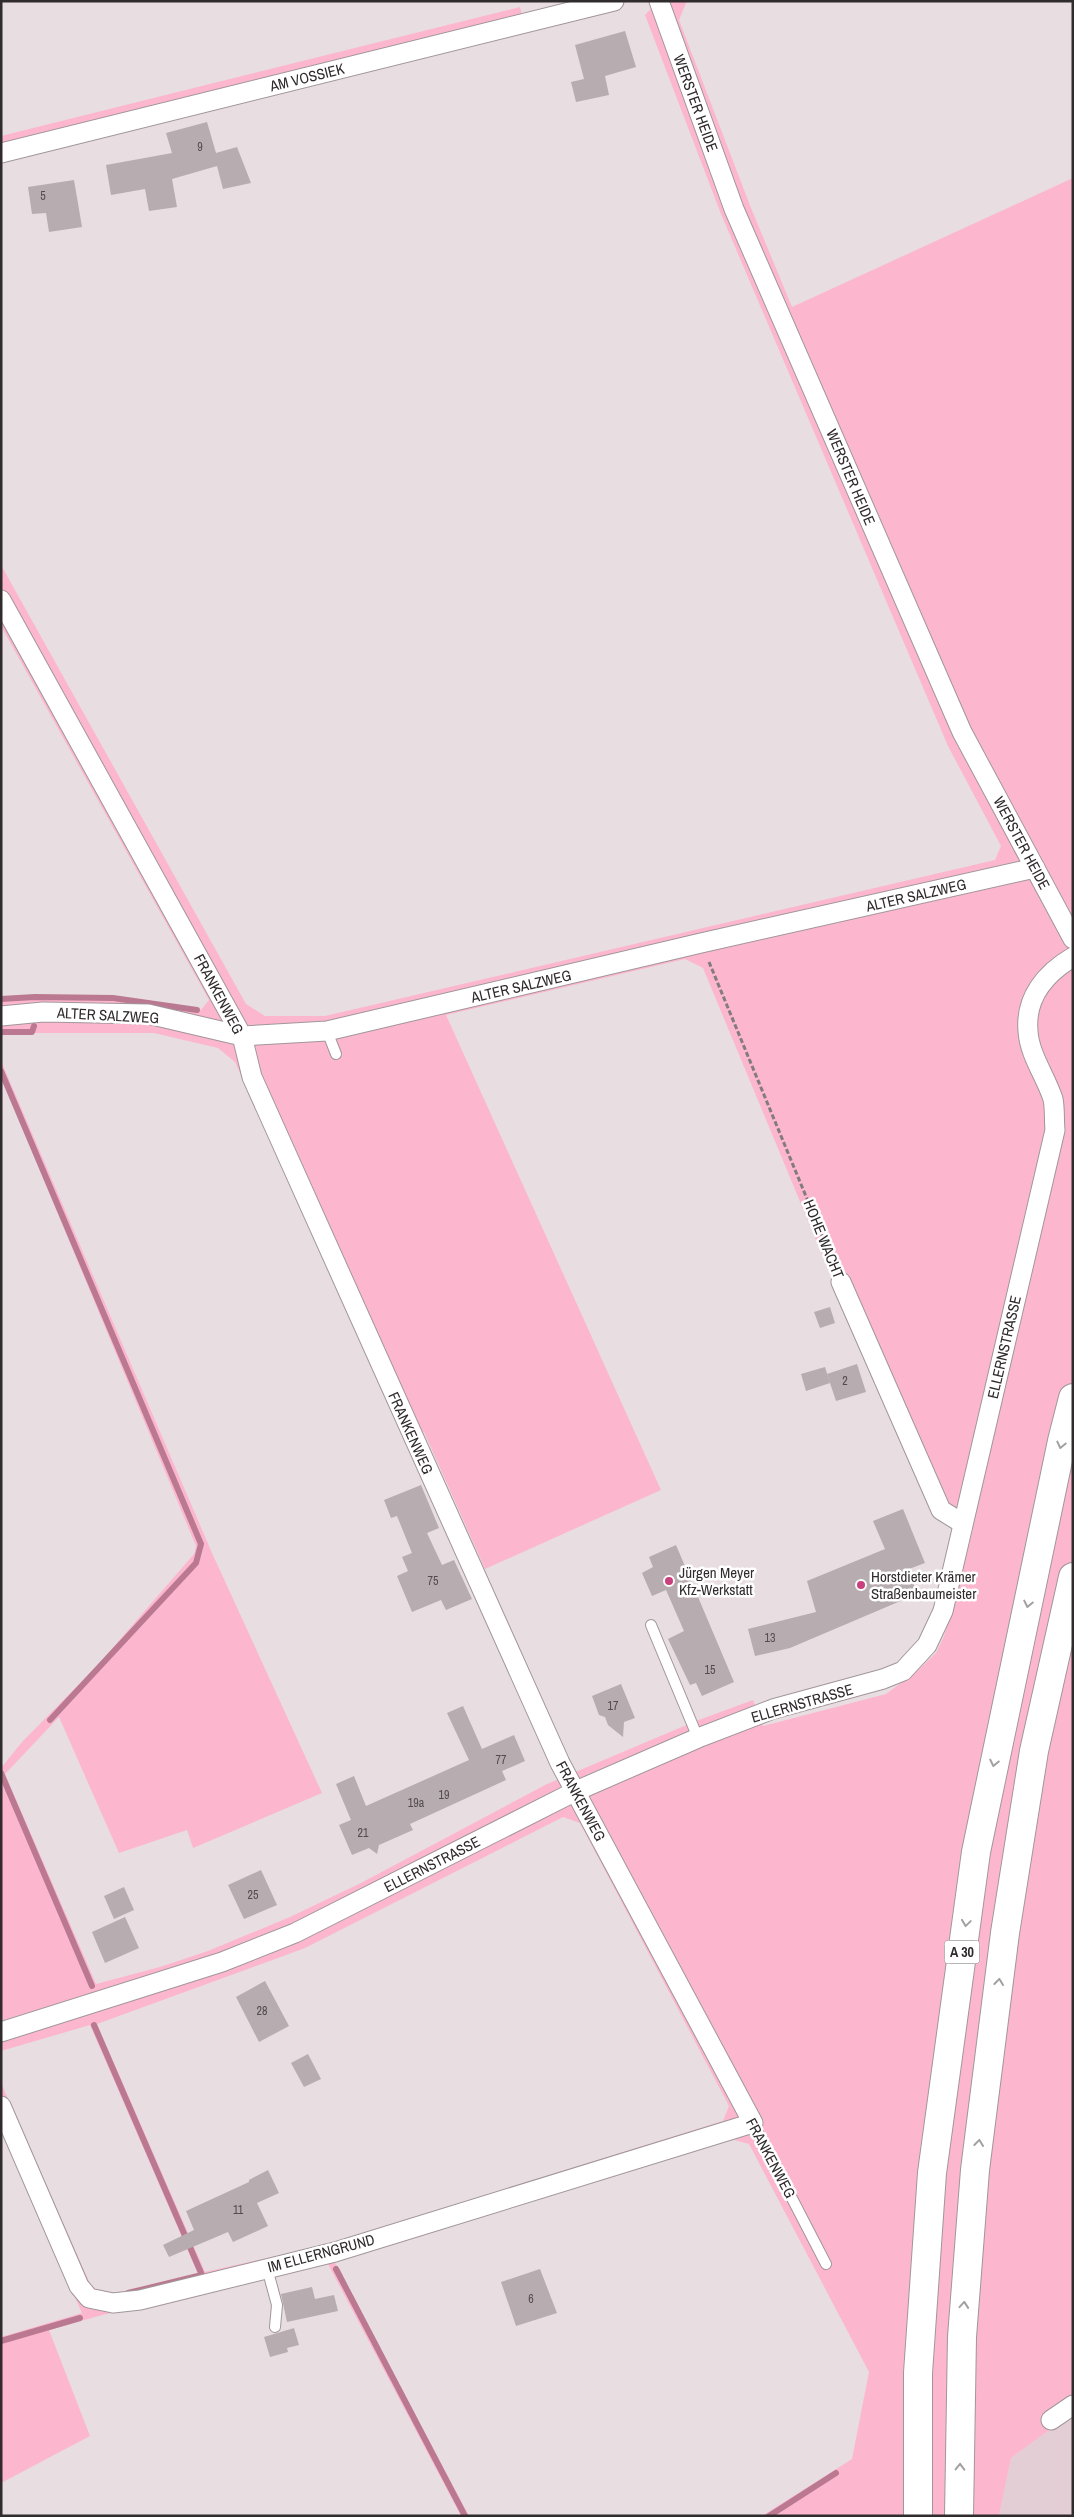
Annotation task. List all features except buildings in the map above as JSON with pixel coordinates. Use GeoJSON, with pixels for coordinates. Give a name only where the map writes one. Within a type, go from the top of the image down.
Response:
{"type":"FeatureCollection","features":[{"type":"Feature","properties":{"kind":"highway","name":"A 30"},"geometry":{"type":"LineString","coordinates":[[918,2516],[918,2373],[932,2173],[973,1871],[1058,1460],[1073,1398]]}},
{"type":"Feature","properties":{"kind":"highway","name":"A 30"},"geometry":{"type":"LineString","coordinates":[[959,2516],[962,2337],[975,2170],[1005,1933],[1034,1751],[1073,1576]]}},
{"type":"Feature","properties":{"kind":"street","name":"AM VOSSIEK"},"geometry":{"type":"LineString","coordinates":[[1,152],[614,1]]}},
{"type":"Feature","properties":{"kind":"street","name":"WERSTER HEIDE"},"geometry":{"type":"LineString","coordinates":[[660,2],[734,208],[962,732],[1073,939]]}},
{"type":"Feature","properties":{"kind":"street","name":"FRANKENWEG"},"geometry":{"type":"LineString","coordinates":[[1,600],[242,1036],[252,1077],[556,1754],[753,2123]]}},
{"type":"Feature","properties":{"kind":"street","name":"ALTER SALZWEG"},"geometry":{"type":"LineString","coordinates":[[1,1016],[44,1012],[148,1014],[242,1036],[327,1031],[702,943],[1035,868]]}},
{"type":"Feature","properties":{"kind":"street","name":"ELLERNSTRASSE"},"geometry":{"type":"LineString","coordinates":[[1,2032],[222,1962],[295,1933],[576,1791],[698,1738],[773,1709],[884,1680],[903,1671],[926,1646],[943,1611],[1055,1130],[1053,1100],[1028,1031],[1032,1000],[1041,982],[1059,965],[1073,957]]}},
{"type":"Feature","properties":{"kind":"street","name":"HOHE WACHT"},"geometry":{"type":"LineString","coordinates":[[842,1282],[940,1510],[962,1523]]}},
{"type":"Feature","properties":{"kind":"street","name":"IM ELLERNGRUND"},"geometry":{"type":"LineString","coordinates":[[1,2106],[79,2286],[88,2298],[113,2303],[140,2300],[335,2252],[753,2123]]}},
{"type":"Feature","properties":{"kind":"street"},"geometry":{"type":"LineString","coordinates":[[1051,2420],[1073,2405]]}},
{"type":"Feature","properties":{"kind":"lane"},"geometry":{"type":"LineString","coordinates":[[327,1031],[336,1054]]}},
{"type":"Feature","properties":{"kind":"lane"},"geometry":{"type":"LineString","coordinates":[[651,1625],[698,1738]]}},
{"type":"Feature","properties":{"kind":"lane","name":"FRANKENWEG"},"geometry":{"type":"LineString","coordinates":[[753,2123],[826,2264]]}},
{"type":"Feature","properties":{"kind":"lane"},"geometry":{"type":"LineString","coordinates":[[267,2268],[277,2305],[275,2327]]}},
{"type":"Feature","properties":{"kind":"path","name":"HOHE WACHT"},"geometry":{"type":"LineString","coordinates":[[702,943],[842,1282]]}},
{"type":"Feature","properties":{"kind":"shaded area"},"geometry":{"type":"Polygon","coordinates":[[[658,1],[688,1],[679,20],[751,208],[792,307],[1073,178],[1073,2413],[1011,2458],[999,2516],[762,2516],[852,2459],[869,2372],[749,2144],[731,2139],[334,2261],[469,2516],[461,2516],[328,2264],[102,2315],[49,2330],[90,2436],[1,2483],[1,2337],[82,2313],[1,2131],[1,2083],[91,2286],[109,2295],[198,2274],[90,2025],[1,2051],[1,1768],[22,1742],[97,1666],[194,1554],[196,1546],[1,1077],[1,1061],[212,1553],[322,1793],[193,1848],[187,1830],[119,1853],[59,1717],[5,1774],[96,1984],[160,1967],[208,1951],[290,1917],[361,1883],[547,1784],[696,1721],[753,1700],[763,1726],[886,1694],[917,1671],[936,1653],[953,1608],[973,1529],[915,1469],[838,1293],[703,968],[685,959],[446,1015],[661,1490],[485,1569],[424,1432],[405,1440],[235,1062],[218,1048],[154,1033],[1,1033],[1,998],[50,996],[101,997],[152,1002],[201,1010],[209,1000],[1,626],[1,565],[246,1004],[265,1016],[325,1016],[995,860],[1001,846],[948,746],[721,214],[645,15],[658,1]],[[563,1817],[305,1948],[97,2024],[205,2272],[329,2244],[723,2121],[729,2106],[580,1823],[563,1817]]]}},
{"type":"Feature","properties":{"kind":"shaded area"},"geometry":{"type":"Polygon","coordinates":[[[520,7],[526,31],[1,163],[1,136],[520,7]]]}},
{"type":"Feature","properties":{"kind":"shaded area"},"geometry":{"type":"Polygon","coordinates":[[[1073,2413],[1073,2516],[999,2516],[1011,2458],[1073,2413]]]}},
{"type":"Feature","properties":{"kind":"waterway"},"geometry":{"type":"LineString","coordinates":[[1,999],[35,997],[113,998],[197,1010]]}},
{"type":"Feature","properties":{"kind":"waterway"},"geometry":{"type":"LineString","coordinates":[[1,1032],[32,1032],[34,1026]]}},
{"type":"Feature","properties":{"kind":"waterway"},"geometry":{"type":"LineString","coordinates":[[1,1071],[201,1544],[196,1563],[50,1720]]}},
{"type":"Feature","properties":{"kind":"waterway"},"geometry":{"type":"LineString","coordinates":[[1,1773],[92,1986]]}},
{"type":"Feature","properties":{"kind":"waterway"},"geometry":{"type":"LineString","coordinates":[[94,2025],[202,2275],[128,2293]]}},
{"type":"Feature","properties":{"kind":"waterway"},"geometry":{"type":"LineString","coordinates":[[336,2269],[465,2516]]}},
{"type":"Feature","properties":{"kind":"waterway"},"geometry":{"type":"LineString","coordinates":[[1,2341],[80,2318]]}},
{"type":"Feature","properties":{"kind":"waterway"},"geometry":{"type":"LineString","coordinates":[[769,2516],[836,2473]]}},
{"type":"Feature","properties":{"kind":"place","name":"Jürgen Meyer Kfz-Werkstatt"},"geometry":{"type":"Point","coordinates":[669,1581]}},
{"type":"Feature","properties":{"kind":"place","name":"Horstdieter Krämer Straßenbaumeister"},"geometry":{"type":"Point","coordinates":[861,1585]}}]}
